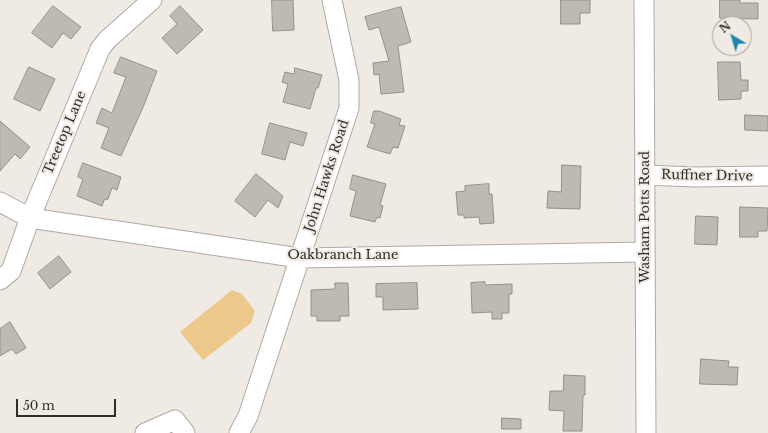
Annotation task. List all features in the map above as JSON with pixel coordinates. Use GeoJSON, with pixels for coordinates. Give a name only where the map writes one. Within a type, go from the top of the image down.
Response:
{"type":"FeatureCollection","features":[{"type":"Feature","properties":{"kind":"street","name":"Treetop Lane"},"geometry":{"type":"LineString","coordinates":[[0,280],[10,271],[30,218],[100,49],[107,40],[152,0]]}},
{"type":"Feature","properties":{"kind":"street","name":"John Hawks Road"},"geometry":{"type":"LineString","coordinates":[[239,433],[248,416],[349,108],[349,80],[332,0]]}},
{"type":"Feature","properties":{"kind":"street","name":"Washam Potts Road"},"geometry":{"type":"LineString","coordinates":[[644,0],[646,433]]}},
{"type":"Feature","properties":{"kind":"street","name":"Ruffner Drive"},"geometry":{"type":"LineString","coordinates":[[645,175],[695,177],[768,176]]}},
{"type":"Feature","properties":{"kind":"street","name":"Oakbranch Lane"},"geometry":{"type":"LineString","coordinates":[[0,202],[30,218],[300,258],[644,252]]}},
{"type":"Feature","properties":{"kind":"street"},"geometry":{"type":"LineString","coordinates":[[145,433],[175,420],[185,433]]}},
{"type":"Feature","properties":{"kind":"shaded area"},"geometry":{"type":"Polygon","coordinates":[[[232,290],[242,294],[255,311],[251,323],[203,360],[180,332],[232,290]]]}},
{"type":"Feature","properties":{"kind":"building"},"geometry":{"type":"Polygon","coordinates":[[[272,0],[293,0],[294,30],[273,31],[272,0]]]}},
{"type":"Feature","properties":{"kind":"building"},"geometry":{"type":"Polygon","coordinates":[[[561,0],[590,0],[590,13],[580,13],[580,24],[561,24],[561,0]]]}},
{"type":"Feature","properties":{"kind":"building"},"geometry":{"type":"Polygon","coordinates":[[[720,0],[740,0],[740,3],[758,3],[758,19],[752,19],[752,16],[720,16],[720,0]]]}},
{"type":"Feature","properties":{"kind":"building"},"geometry":{"type":"Polygon","coordinates":[[[53,6],[81,27],[71,39],[63,33],[52,48],[32,33],[53,6]]]}},
{"type":"Feature","properties":{"kind":"building"},"geometry":{"type":"Polygon","coordinates":[[[180,6],[203,30],[177,54],[162,38],[177,24],[170,16],[180,6]]]}},
{"type":"Feature","properties":{"kind":"building"},"geometry":{"type":"Polygon","coordinates":[[[401,7],[411,42],[398,46],[404,92],[381,94],[379,74],[374,75],[373,63],[389,61],[379,27],[369,30],[365,17],[401,7]]]}},
{"type":"Feature","properties":{"kind":"building"},"geometry":{"type":"Polygon","coordinates":[[[121,57],[157,71],[144,105],[121,156],[101,148],[109,128],[96,123],[102,108],[112,113],[126,77],[114,73],[121,57]]]}},
{"type":"Feature","properties":{"kind":"building"},"geometry":{"type":"Polygon","coordinates":[[[718,62],[740,62],[741,80],[748,80],[748,91],[741,91],[741,99],[719,100],[718,62]]]}},
{"type":"Feature","properties":{"kind":"building"},"geometry":{"type":"Polygon","coordinates":[[[29,67],[55,79],[40,111],[14,99],[29,67]]]}},
{"type":"Feature","properties":{"kind":"building"},"geometry":{"type":"Polygon","coordinates":[[[295,68],[322,75],[318,88],[316,88],[310,109],[283,102],[288,84],[282,82],[285,72],[294,74],[295,68]]]}},
{"type":"Feature","properties":{"kind":"building"},"geometry":{"type":"Polygon","coordinates":[[[374,111],[379,111],[401,119],[399,125],[405,126],[398,148],[393,147],[390,154],[367,147],[375,124],[371,123],[374,111]]]}},
{"type":"Feature","properties":{"kind":"building"},"geometry":{"type":"Polygon","coordinates":[[[745,115],[768,116],[768,131],[745,130],[745,115]]]}},
{"type":"Feature","properties":{"kind":"building"},"geometry":{"type":"Polygon","coordinates":[[[0,121],[30,147],[20,159],[15,154],[0,171],[0,121]]]}},
{"type":"Feature","properties":{"kind":"building"},"geometry":{"type":"Polygon","coordinates":[[[270,123],[307,133],[303,146],[290,142],[285,160],[262,154],[270,123]]]}},
{"type":"Feature","properties":{"kind":"building"},"geometry":{"type":"Polygon","coordinates":[[[83,163],[121,177],[117,190],[112,188],[108,199],[104,200],[102,206],[77,196],[83,179],[78,177],[83,163]]]}},
{"type":"Feature","properties":{"kind":"building"},"geometry":{"type":"Polygon","coordinates":[[[562,165],[581,166],[580,209],[547,208],[548,191],[561,192],[562,165]]]}},
{"type":"Feature","properties":{"kind":"building"},"geometry":{"type":"Polygon","coordinates":[[[256,174],[283,196],[278,208],[268,200],[255,217],[235,201],[256,174]]]}},
{"type":"Feature","properties":{"kind":"building"},"geometry":{"type":"Polygon","coordinates":[[[353,175],[386,184],[380,205],[383,206],[380,218],[377,217],[375,222],[350,216],[356,191],[350,189],[353,175]]]}},
{"type":"Feature","properties":{"kind":"building"},"geometry":{"type":"Polygon","coordinates":[[[489,184],[489,194],[492,194],[494,223],[480,224],[479,217],[464,218],[464,215],[458,215],[456,192],[465,191],[465,186],[489,184]]]}},
{"type":"Feature","properties":{"kind":"building"},"geometry":{"type":"Polygon","coordinates":[[[740,207],[768,208],[767,231],[758,231],[758,237],[740,237],[740,207]]]}},
{"type":"Feature","properties":{"kind":"building"},"geometry":{"type":"Polygon","coordinates":[[[696,216],[718,217],[717,245],[695,244],[696,216]]]}},
{"type":"Feature","properties":{"kind":"building"},"geometry":{"type":"Polygon","coordinates":[[[59,256],[71,272],[50,289],[38,273],[59,256]]]}},
{"type":"Feature","properties":{"kind":"building"},"geometry":{"type":"Polygon","coordinates":[[[485,282],[485,285],[512,284],[512,294],[509,294],[509,313],[502,313],[502,319],[492,319],[492,312],[472,313],[471,283],[485,282]]]}},
{"type":"Feature","properties":{"kind":"building"},"geometry":{"type":"Polygon","coordinates":[[[335,283],[348,283],[349,316],[340,316],[340,321],[317,321],[317,316],[311,316],[311,290],[335,289],[335,283]]]}},
{"type":"Feature","properties":{"kind":"building"},"geometry":{"type":"Polygon","coordinates":[[[417,283],[418,309],[383,310],[383,297],[376,297],[376,284],[417,283]]]}},
{"type":"Feature","properties":{"kind":"building"},"geometry":{"type":"Polygon","coordinates":[[[10,322],[26,348],[16,354],[12,349],[0,356],[0,329],[10,322]]]}},
{"type":"Feature","properties":{"kind":"building"},"geometry":{"type":"Polygon","coordinates":[[[701,359],[729,361],[728,367],[738,367],[737,385],[700,384],[701,359]]]}},
{"type":"Feature","properties":{"kind":"building"},"geometry":{"type":"Polygon","coordinates":[[[564,375],[585,376],[582,431],[563,431],[564,411],[549,410],[550,391],[563,391],[564,375]]]}},
{"type":"Feature","properties":{"kind":"building"},"geometry":{"type":"Polygon","coordinates":[[[502,418],[521,419],[521,429],[502,429],[502,418]]]}}]}
